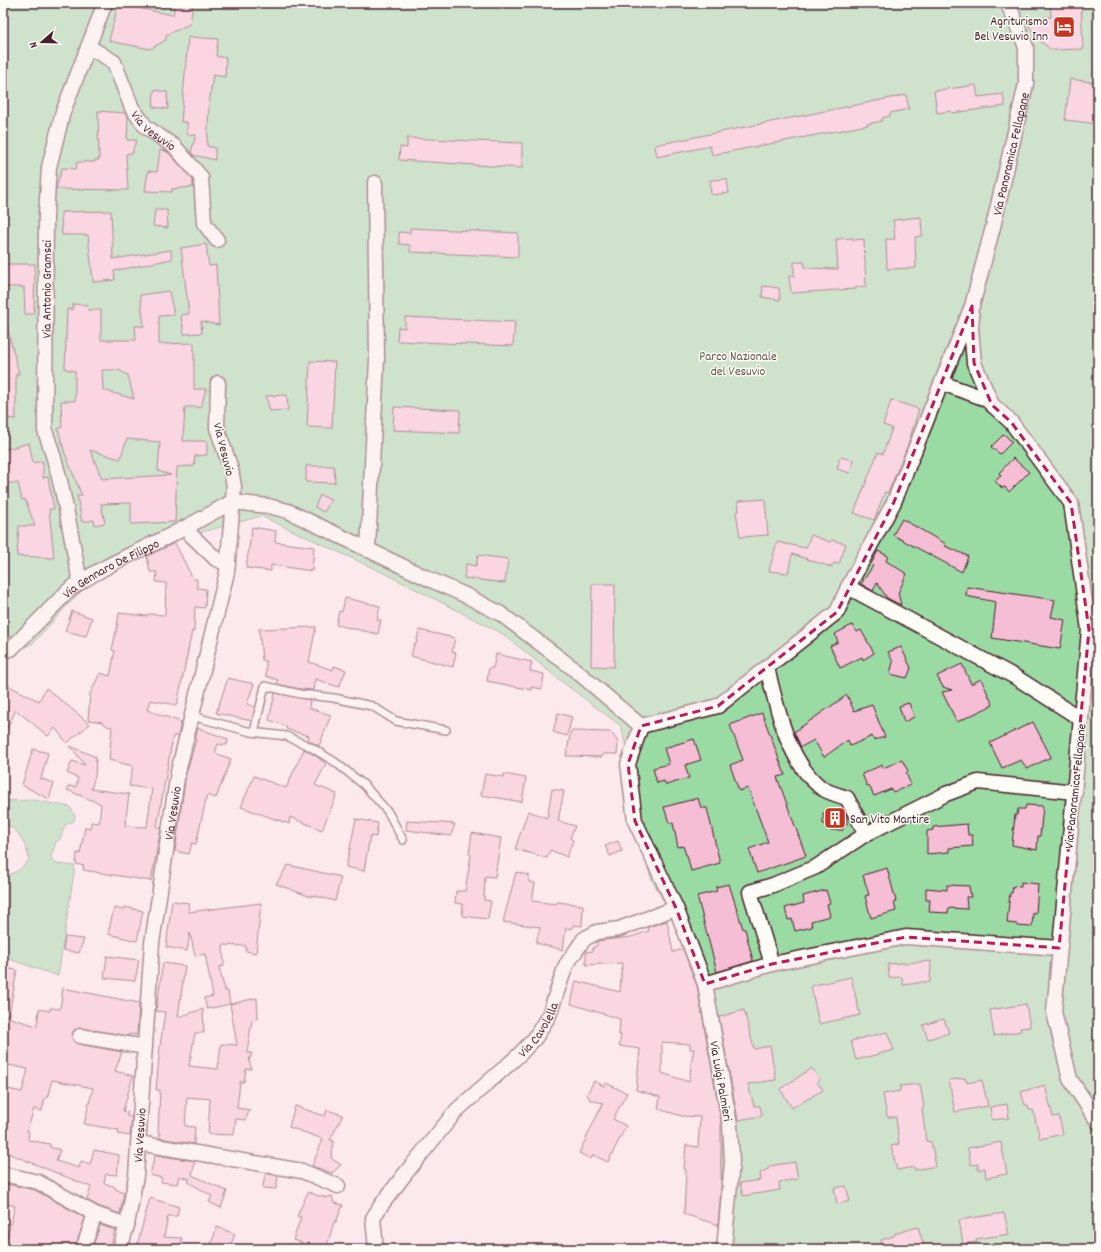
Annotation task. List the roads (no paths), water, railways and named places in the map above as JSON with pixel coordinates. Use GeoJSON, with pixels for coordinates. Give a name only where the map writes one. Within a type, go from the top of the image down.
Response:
{"type":"FeatureCollection","features":[{"type":"Feature","properties":{"kind":"street","name":"Via Antonio Gramsci"},"geometry":{"type":"LineString","coordinates":[[80,582],[62,490],[50,444],[45,431],[46,215],[49,167],[63,112],[105,3]]}},
{"type":"Feature","properties":{"kind":"street","name":"Via Panoramica Fellapane"},"geometry":{"type":"LineString","coordinates":[[972,306],[993,227],[1026,84],[1026,47],[1009,6],[1006,3]]}},
{"type":"Feature","properties":{"kind":"street","name":"Via Vesuvio"},"geometry":{"type":"LineString","coordinates":[[88,47],[114,62],[132,108],[146,126],[175,147],[201,177],[204,223],[217,240]]}},
{"type":"Feature","properties":{"kind":"street"},"geometry":{"type":"LineString","coordinates":[[368,550],[377,359],[375,183]]}},
{"type":"Feature","properties":{"kind":"street"},"geometry":{"type":"LineString","coordinates":[[641,726],[718,706],[837,612],[848,587],[894,502],[972,306]]}},
{"type":"Feature","properties":{"kind":"street"},"geometry":{"type":"LineString","coordinates":[[972,306],[971,328],[974,363],[992,405]]}},
{"type":"Feature","properties":{"kind":"street","name":"Via Vesuvio"},"geometry":{"type":"LineString","coordinates":[[120,1249],[127,1225],[136,1176],[152,943],[178,772],[228,564],[234,487],[231,469],[217,428],[218,383]]}},
{"type":"Feature","properties":{"kind":"street","name":"Via Panoramica Fellapane"},"geometry":{"type":"LineString","coordinates":[[942,383],[986,399],[1011,422],[1071,503],[1089,630],[1054,1012],[1070,1079],[1098,1122]]}},
{"type":"Feature","properties":{"kind":"street"},"geometry":{"type":"LineString","coordinates":[[232,502],[268,506],[288,511],[502,614],[574,669],[641,726]]}},
{"type":"Feature","properties":{"kind":"street","name":"Via Gennaro De Filippo"},"geometry":{"type":"LineString","coordinates":[[3,651],[11,649],[69,590],[80,582],[188,527],[232,502]]}},
{"type":"Feature","properties":{"kind":"street"},"geometry":{"type":"LineString","coordinates":[[188,527],[190,535],[216,559],[228,564]]}},
{"type":"Feature","properties":{"kind":"street"},"geometry":{"type":"LineString","coordinates":[[848,587],[1016,678],[1081,719]]}},
{"type":"Feature","properties":{"kind":"street"},"geometry":{"type":"LineString","coordinates":[[767,668],[781,723],[800,767],[820,788],[847,798],[866,834]]}},
{"type":"Feature","properties":{"kind":"street"},"geometry":{"type":"LineString","coordinates":[[641,726],[628,764],[635,821],[676,908],[705,984],[772,964],[906,937],[1059,948]]}},
{"type":"Feature","properties":{"kind":"street"},"geometry":{"type":"LineString","coordinates":[[772,964],[750,892],[773,885],[816,867],[866,834],[946,794],[978,782],[1075,792]]}},
{"type":"Feature","properties":{"kind":"street","name":"Via Cavolella"},"geometry":{"type":"LineString","coordinates":[[376,1249],[373,1218],[382,1204],[457,1110],[519,1055],[535,1038],[549,1015],[566,965],[584,939],[597,932],[619,929],[676,908]]}},
{"type":"Feature","properties":{"kind":"street","name":"Via Luigi Palmieri"},"geometry":{"type":"LineString","coordinates":[[705,984],[730,1125],[732,1162],[724,1249]]}},
{"type":"Feature","properties":{"kind":"street"},"geometry":{"type":"LineString","coordinates":[[80,1036],[145,1047]]}},
{"type":"Feature","properties":{"kind":"street"},"geometry":{"type":"LineString","coordinates":[[138,1143],[302,1171],[338,1186]]}},
{"type":"Feature","properties":{"kind":"street"},"geometry":{"type":"LineString","coordinates":[[3,1174],[38,1182],[95,1214],[127,1225]]}},
{"type":"Feature","properties":{"kind":"street"},"geometry":{"type":"LineString","coordinates":[[83,1249],[95,1214]]}},
{"type":"Feature","properties":{"kind":"lane"},"geometry":{"type":"LineString","coordinates":[[254,732],[265,686],[300,694],[334,698],[372,706],[396,721],[446,730]]}},
{"type":"Feature","properties":{"kind":"lane"},"geometry":{"type":"LineString","coordinates":[[192,716],[254,732],[286,736],[309,746],[335,762],[364,785],[388,812],[403,840]]}},
{"type":"Feature","properties":{"kind":"place","name":"Agriturismo Bel Vesuvio Inn"},"geometry":{"type":"Point","coordinates":[1064,27]}},
{"type":"Feature","properties":{"kind":"place","name":"San Vito Martire"},"geometry":{"type":"Point","coordinates":[835,818]}},
{"type":"Feature","properties":{"kind":"park label","name":"Parco Nazionale del Vesuvio"},"geometry":{"type":"Point","coordinates":[738,362]}}]}
